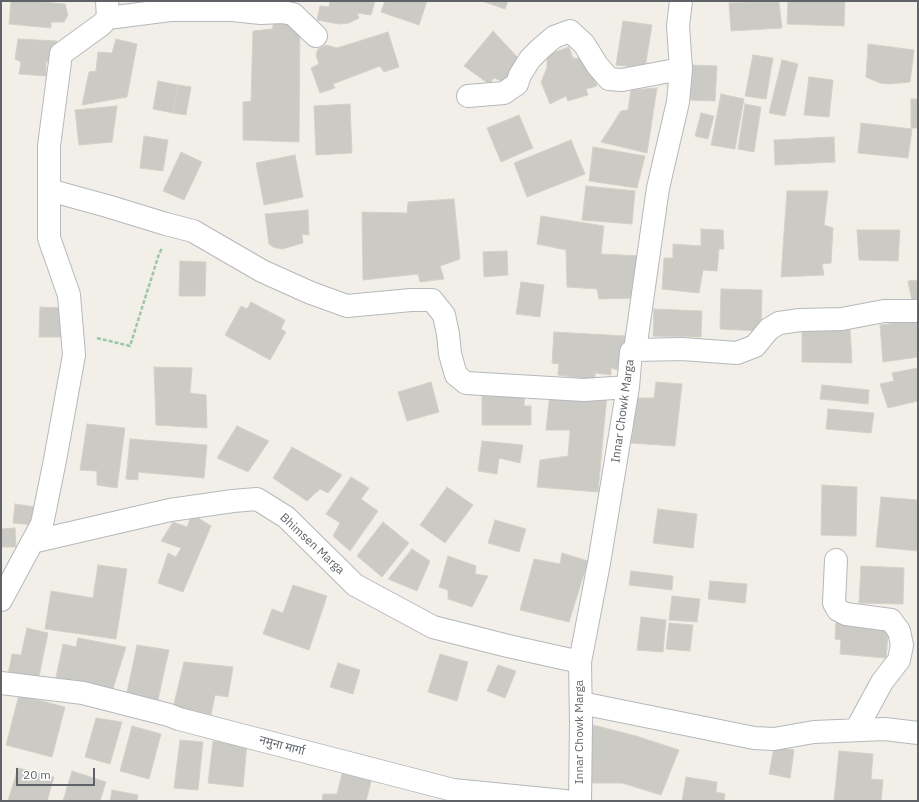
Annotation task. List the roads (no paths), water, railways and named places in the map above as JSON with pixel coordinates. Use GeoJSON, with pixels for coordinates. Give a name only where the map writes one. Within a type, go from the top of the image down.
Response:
{"type":"FeatureCollection","features":[{"type":"Feature","properties":{"kind":"street","name":"Innar Chowk Marga"},"geometry":{"type":"LineString","coordinates":[[580,801],[580,662],[599,563],[628,388],[631,352],[635,350],[658,188],[678,102],[681,69],[678,26],[681,1]]}},
{"type":"Feature","properties":{"kind":"street"},"geometry":{"type":"LineString","coordinates":[[1,600],[42,524],[74,355],[69,295],[49,238],[48,146],[61,54],[102,25],[107,9],[232,10],[261,13],[284,6],[316,36]]}},
{"type":"Feature","properties":{"kind":"street"},"geometry":{"type":"LineString","coordinates":[[468,96],[504,93],[517,84],[520,75],[530,59],[540,49],[554,37],[570,31],[584,44],[597,65],[609,79],[622,80],[681,69]]}},
{"type":"Feature","properties":{"kind":"street"},"geometry":{"type":"LineString","coordinates":[[49,190],[193,231],[262,271],[311,293],[346,306],[411,300],[432,300],[444,315],[450,354],[456,375],[466,383],[584,390],[628,388]]}},
{"type":"Feature","properties":{"kind":"street"},"geometry":{"type":"LineString","coordinates":[[635,350],[682,349],[737,353],[755,346],[769,329],[779,323],[800,320],[842,319],[884,311],[918,310]]}},
{"type":"Feature","properties":{"kind":"street","name":"Bhimsen Marga"},"geometry":{"type":"LineString","coordinates":[[32,542],[170,510],[257,499],[286,517],[355,585],[433,627],[580,662]]}},
{"type":"Feature","properties":{"kind":"street"},"geometry":{"type":"LineString","coordinates":[[836,560],[834,603],[838,610],[846,614],[891,620],[899,631],[902,645],[899,660],[882,682],[856,730]]}},
{"type":"Feature","properties":{"kind":"street","name":"नमुना मार्गा"},"geometry":{"type":"LineString","coordinates":[[1,683],[83,693],[453,790],[565,801]]}},
{"type":"Feature","properties":{"kind":"street"},"geometry":{"type":"LineString","coordinates":[[581,703],[754,738],[774,739],[814,732],[885,729],[918,733]]}}]}
